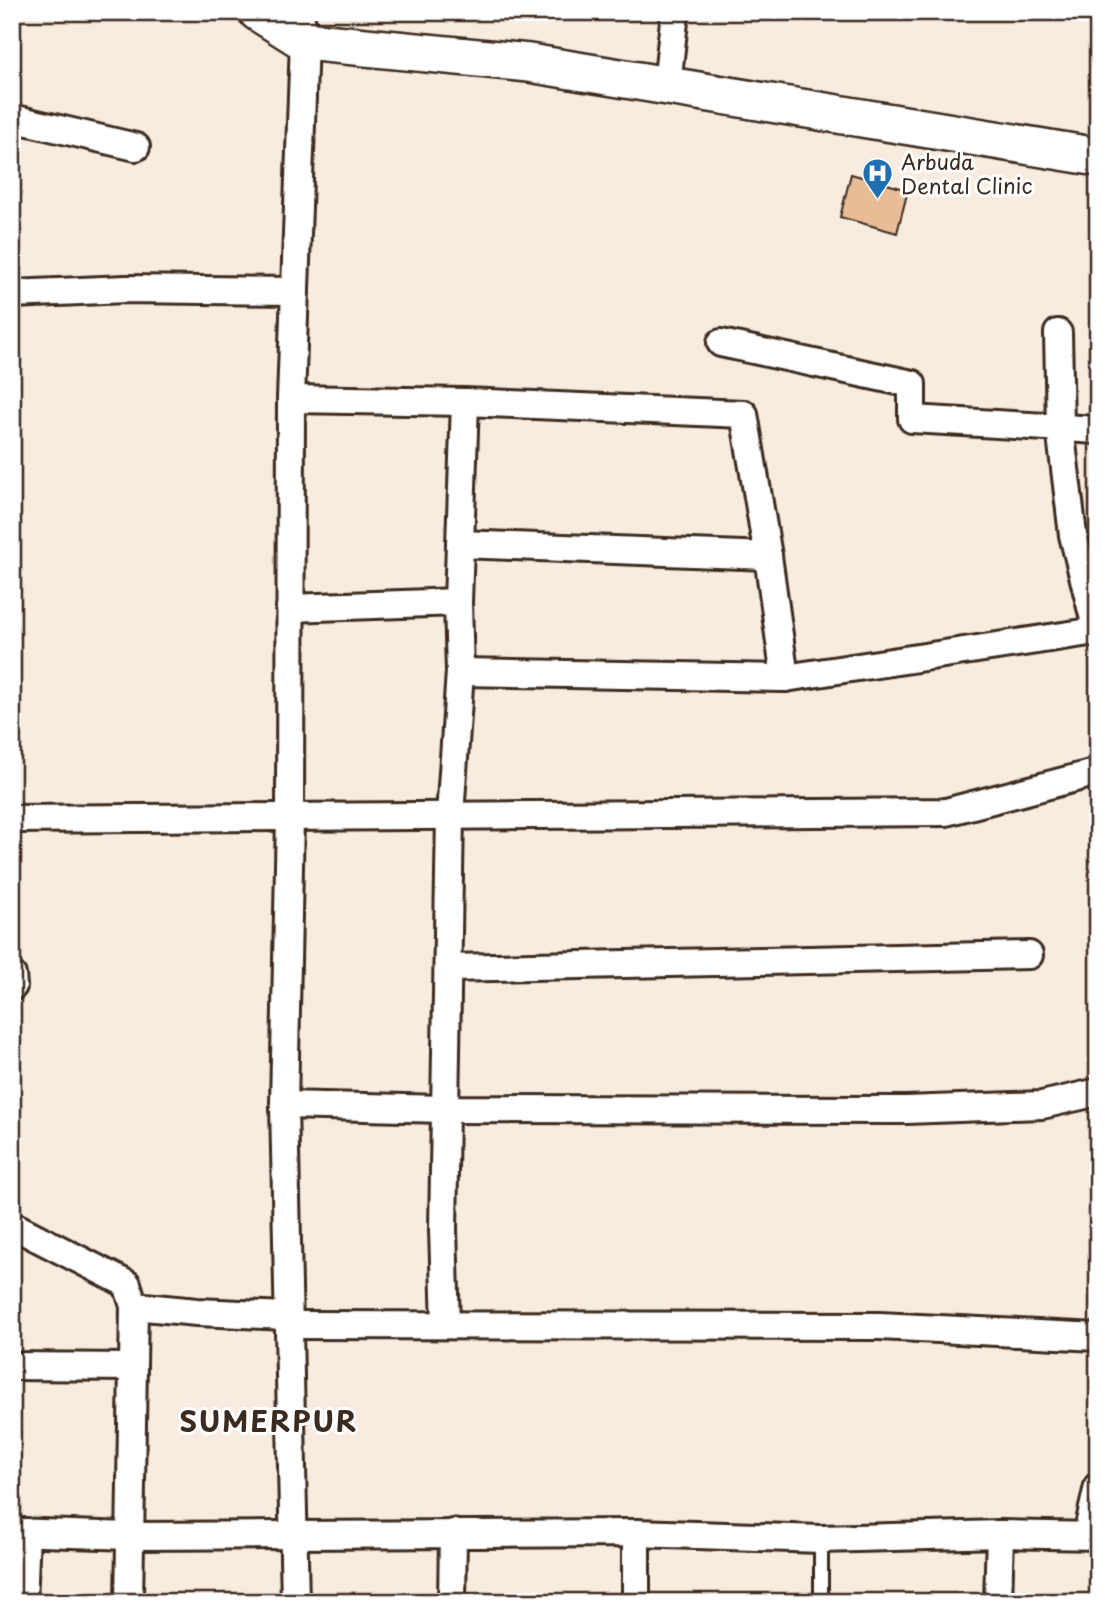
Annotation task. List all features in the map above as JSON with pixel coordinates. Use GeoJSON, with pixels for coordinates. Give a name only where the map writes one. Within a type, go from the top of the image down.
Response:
{"type":"FeatureCollection","features":[{"type":"Feature","properties":{"kind":"main road"},"geometry":{"type":"LineString","coordinates":[[258,12],[302,27],[1098,157]]}},
{"type":"Feature","properties":{"kind":"street"},"geometry":{"type":"LineString","coordinates":[[667,85],[675,12]]}},
{"type":"Feature","properties":{"kind":"street"},"geometry":{"type":"LineString","coordinates":[[295,1602],[284,1105],[290,818],[291,399],[302,27]]}},
{"type":"Feature","properties":{"kind":"street"},"geometry":{"type":"LineString","coordinates":[[12,118],[136,147]]}},
{"type":"Feature","properties":{"kind":"street"},"geometry":{"type":"LineString","coordinates":[[12,294],[126,289],[295,291]]}},
{"type":"Feature","properties":{"kind":"street"},"geometry":{"type":"LineString","coordinates":[[460,673],[785,678],[1097,633],[1073,535],[1060,427],[1058,333]]}},
{"type":"Feature","properties":{"kind":"street"},"geometry":{"type":"LineString","coordinates":[[720,343],[912,384],[912,419],[1098,430]]}},
{"type":"Feature","properties":{"kind":"street"},"geometry":{"type":"LineString","coordinates":[[291,399],[465,402],[744,414],[785,678]]}},
{"type":"Feature","properties":{"kind":"street"},"geometry":{"type":"LineString","coordinates":[[446,1325],[443,1230],[450,814],[460,673],[458,602],[465,402]]}},
{"type":"Feature","properties":{"kind":"street"},"geometry":{"type":"LineString","coordinates":[[460,544],[768,556]]}},
{"type":"Feature","properties":{"kind":"street"},"geometry":{"type":"LineString","coordinates":[[290,608],[458,602]]}},
{"type":"Feature","properties":{"kind":"street"},"geometry":{"type":"LineString","coordinates":[[12,819],[946,812],[1098,772]]}},
{"type":"Feature","properties":{"kind":"street"},"geometry":{"type":"LineString","coordinates":[[448,968],[1029,955]]}},
{"type":"Feature","properties":{"kind":"street"},"geometry":{"type":"LineString","coordinates":[[284,1105],[445,1109],[906,1110],[1042,1105],[1098,1092]]}},
{"type":"Feature","properties":{"kind":"street"},"geometry":{"type":"LineString","coordinates":[[12,1225],[127,1284],[134,1306],[130,1602]]}},
{"type":"Feature","properties":{"kind":"street"},"geometry":{"type":"LineString","coordinates":[[134,1306],[288,1320],[446,1325],[879,1326],[1098,1337]]}},
{"type":"Feature","properties":{"kind":"street"},"geometry":{"type":"LineString","coordinates":[[12,1366],[133,1367]]}},
{"type":"Feature","properties":{"kind":"street"},"geometry":{"type":"LineString","coordinates":[[23,1602],[19,1532],[131,1536],[636,1533],[821,1539],[1000,1534],[1093,1536],[1098,1486]]}},
{"type":"Feature","properties":{"kind":"street"},"geometry":{"type":"LineString","coordinates":[[452,1602],[453,1533]]}},
{"type":"Feature","properties":{"kind":"street"},"geometry":{"type":"LineString","coordinates":[[636,1533],[636,1602]]}},
{"type":"Feature","properties":{"kind":"street"},"geometry":{"type":"LineString","coordinates":[[998,1602],[1000,1534]]}},
{"type":"Feature","properties":{"kind":"lane"},"geometry":{"type":"LineString","coordinates":[[821,1539],[821,1602]]}},
{"type":"Feature","properties":{"kind":"building"},"geometry":{"type":"Polygon","coordinates":[[[851,174],[908,190],[897,233],[840,217],[851,174]]]}},
{"type":"Feature","properties":{"kind":"place","name":"Arbuda Dental Clinic"},"geometry":{"type":"Point","coordinates":[878,200]}},
{"type":"Feature","properties":{"kind":"district","name":"SUMERPUR"},"geometry":{"type":"Point","coordinates":[269,1420]}}]}
